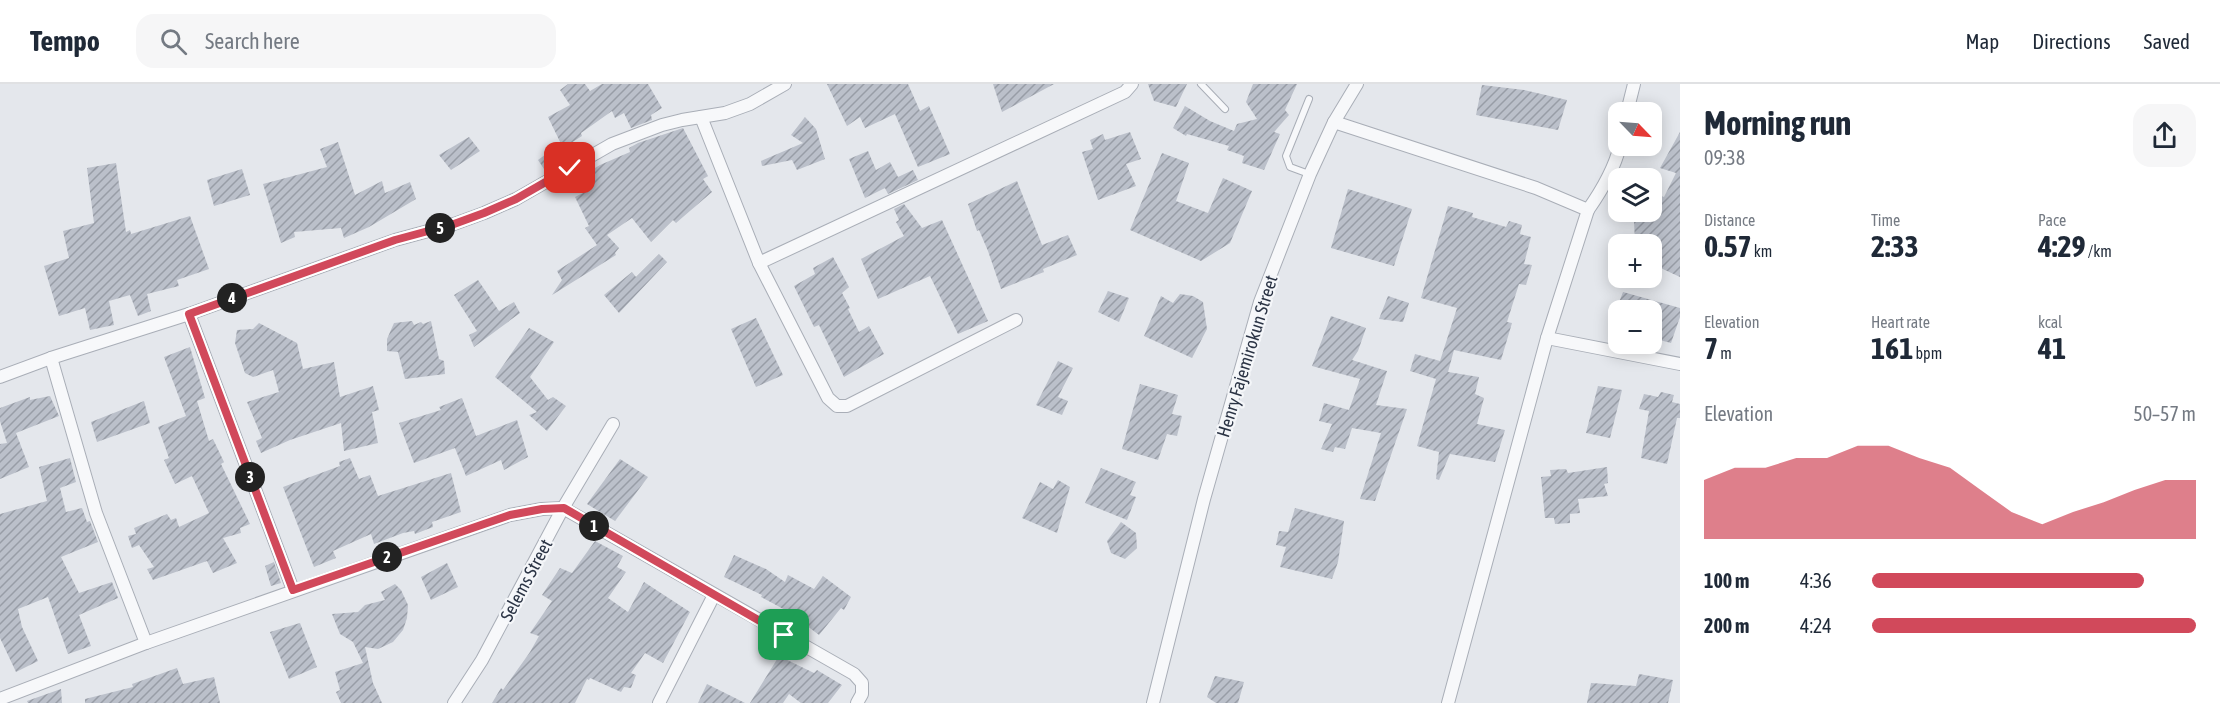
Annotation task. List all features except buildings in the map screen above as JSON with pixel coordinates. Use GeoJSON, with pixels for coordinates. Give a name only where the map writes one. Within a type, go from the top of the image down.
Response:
{"type":"FeatureCollection","features":[{"type":"Feature","properties":{"kind":"street"},"geometry":{"type":"LineString","coordinates":[[0,376],[189,314],[395,240],[454,224],[484,213],[516,199],[612,144],[662,125],[725,112],[750,104],[785,84]]}},
{"type":"Feature","properties":{"kind":"street"},"geometry":{"type":"LineString","coordinates":[[759,263],[1125,92],[1132,84]]}},
{"type":"Feature","properties":{"kind":"street","name":"Henry Fajemirokun Street"},"geometry":{"type":"LineString","coordinates":[[1153,703],[1260,302],[1310,174],[1334,122],[1357,84]]}},
{"type":"Feature","properties":{"kind":"street"},"geometry":{"type":"LineString","coordinates":[[1630,102],[1634,84]]}},
{"type":"Feature","properties":{"kind":"street"},"geometry":{"type":"LineString","coordinates":[[701,117],[759,263],[828,398],[837,406],[847,406],[1016,320]]}},
{"type":"Feature","properties":{"kind":"street"},"geometry":{"type":"LineString","coordinates":[[1334,122],[1536,188],[1588,210]]}},
{"type":"Feature","properties":{"kind":"street"},"geometry":{"type":"LineString","coordinates":[[1448,703],[1547,338],[1588,210],[1605,185],[1618,156]]}},
{"type":"Feature","properties":{"kind":"street"},"geometry":{"type":"LineString","coordinates":[[189,314],[293,590]]}},
{"type":"Feature","properties":{"kind":"street"},"geometry":{"type":"LineString","coordinates":[[1547,338],[1680,364]]}},
{"type":"Feature","properties":{"kind":"street"},"geometry":{"type":"LineString","coordinates":[[51,358],[96,513],[146,643]]}},
{"type":"Feature","properties":{"kind":"street","name":"Selems Street"},"geometry":{"type":"LineString","coordinates":[[454,703],[482,660],[564,508],[613,424]]}},
{"type":"Feature","properties":{"kind":"street"},"geometry":{"type":"LineString","coordinates":[[0,699],[146,643],[510,515],[542,509],[564,508],[854,674],[862,683],[862,694],[857,703]]}},
{"type":"Feature","properties":{"kind":"street"},"geometry":{"type":"LineString","coordinates":[[659,703],[714,595]]}},
{"type":"Feature","properties":{"kind":"lane"},"geometry":{"type":"LineString","coordinates":[[1201,84],[1225,109]]}},
{"type":"Feature","properties":{"kind":"lane"},"geometry":{"type":"LineString","coordinates":[[1308,99],[1286,156],[1290,167],[1310,174]]}},
{"type":"Feature","properties":{"kind":"route"},"geometry":{"type":"LineString","coordinates":[[570,168],[516,199],[484,213],[454,224],[395,240],[189,314],[293,590],[510,515],[542,509],[564,508],[784,635]]}}]}
